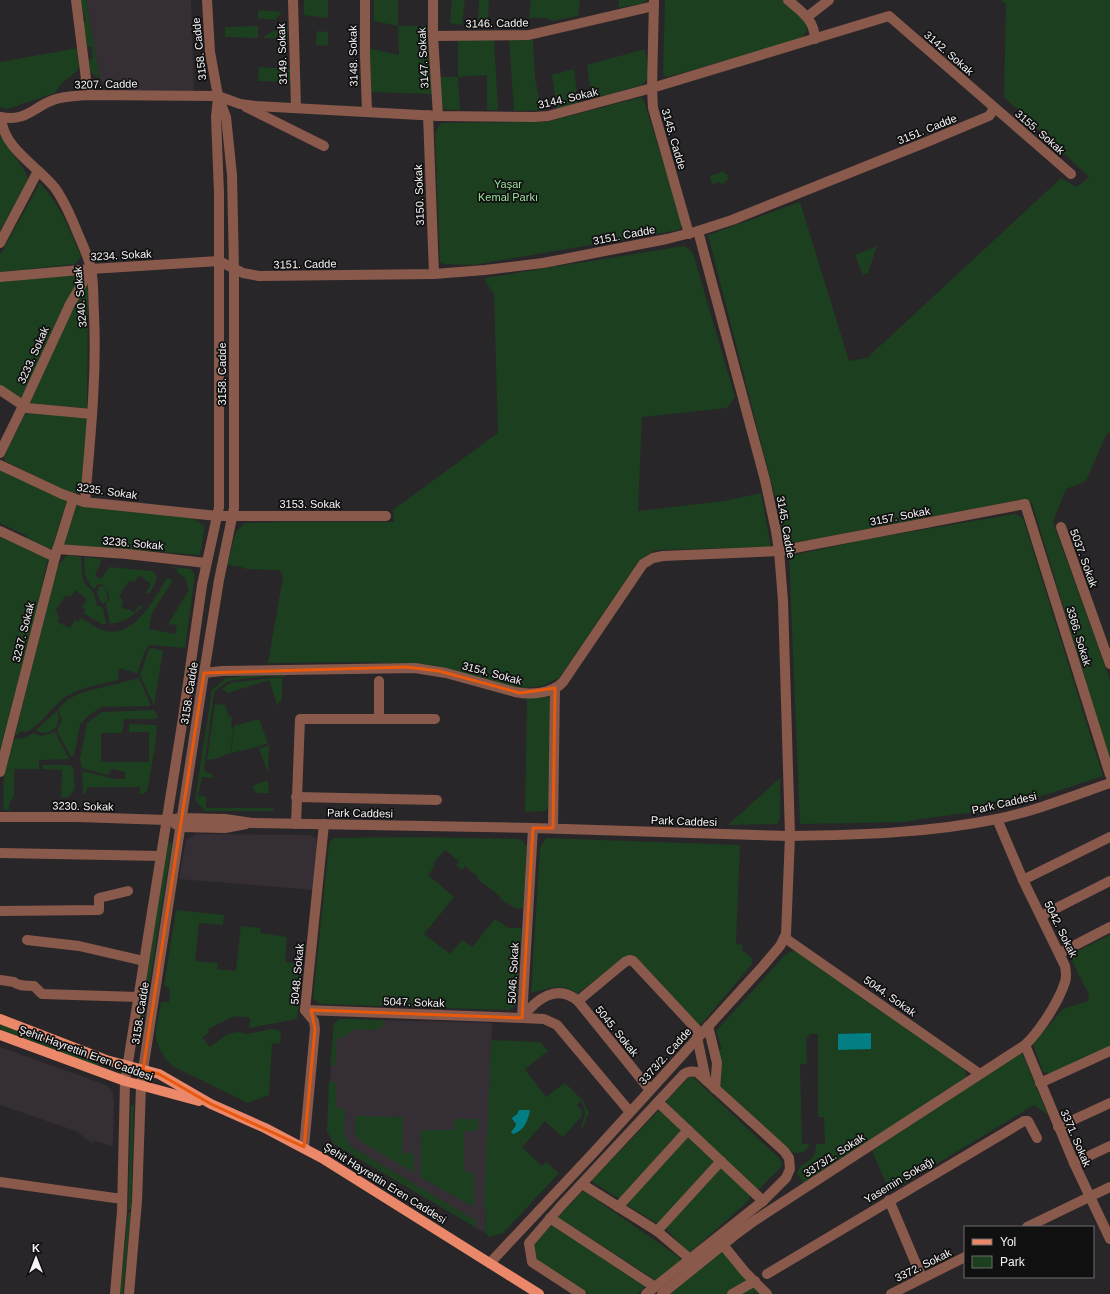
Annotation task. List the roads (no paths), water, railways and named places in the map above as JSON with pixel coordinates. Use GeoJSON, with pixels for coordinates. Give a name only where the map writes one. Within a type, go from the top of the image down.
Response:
{"type":"FeatureCollection","features":[{"type":"Feature","properties":{"kind":"main road","name":"Şehit Hayrettin Eren Caddesi"},"geometry":{"type":"LineString","coordinates":[[0,1019],[106,1060],[159,1074],[211,1104],[304,1147],[538,1294]]}},
{"type":"Feature","properties":{"kind":"main road","name":"Şehit Hayrettin Eren Caddesi"},"geometry":{"type":"LineString","coordinates":[[0,1035],[142,1086],[211,1104]]}},
{"type":"Feature","properties":{"kind":"street"},"geometry":{"type":"LineString","coordinates":[[76,0],[88,95]]}},
{"type":"Feature","properties":{"kind":"street","name":"3158. Cadde"},"geometry":{"type":"LineString","coordinates":[[129,1294],[136,1206],[143,1070],[204,673],[220,580],[233,517],[234,269],[232,187],[226,117],[218,96],[210,52],[207,0]]}},
{"type":"Feature","properties":{"kind":"street","name":"3149. Sokak"},"geometry":{"type":"LineString","coordinates":[[293,0],[296,108]]}},
{"type":"Feature","properties":{"kind":"street","name":"3148. Sokak"},"geometry":{"type":"LineString","coordinates":[[365,0],[367,111]]}},
{"type":"Feature","properties":{"kind":"street","name":"3147. Sokak"},"geometry":{"type":"LineString","coordinates":[[433,0],[433,115]]}},
{"type":"Feature","properties":{"kind":"street"},"geometry":{"type":"LineString","coordinates":[[788,0],[808,17],[813,26],[815,38]]}},
{"type":"Feature","properties":{"kind":"street"},"geometry":{"type":"LineString","coordinates":[[808,17],[829,0]]}},
{"type":"Feature","properties":{"kind":"street","name":"3146. Cadde"},"geometry":{"type":"LineString","coordinates":[[433,36],[528,35],[654,3]]}},
{"type":"Feature","properties":{"kind":"street","name":"3145. Cadde"},"geometry":{"type":"LineString","coordinates":[[654,3],[652,104],[655,117],[694,232],[765,480],[773,513],[779,551],[784,619],[790,836]]}},
{"type":"Feature","properties":{"kind":"street","name":"3144. Sokak"},"geometry":{"type":"LineString","coordinates":[[218,96],[251,106],[433,115],[548,116],[652,88],[889,16]]}},
{"type":"Feature","properties":{"kind":"street","name":"3142. Sokak"},"geometry":{"type":"LineString","coordinates":[[889,16],[993,107]]}},
{"type":"Feature","properties":{"kind":"street","name":"3207. Cadde"},"geometry":{"type":"LineString","coordinates":[[1,117],[21,117],[54,99],[68,96],[218,96]]}},
{"type":"Feature","properties":{"kind":"street","name":"3158. Cadde"},"geometry":{"type":"LineString","coordinates":[[115,1294],[122,1198],[125,1080],[183,718],[206,563],[218,516],[219,181],[216,117],[218,96]]}},
{"type":"Feature","properties":{"kind":"street"},"geometry":{"type":"LineString","coordinates":[[235,102],[324,146]]}},
{"type":"Feature","properties":{"kind":"street","name":"3155. Sokak"},"geometry":{"type":"LineString","coordinates":[[993,107],[1071,174]]}},
{"type":"Feature","properties":{"kind":"street","name":"3151. Cadde"},"geometry":{"type":"LineString","coordinates":[[219,261],[247,274],[259,276],[434,274],[543,263],[628,247],[694,232],[732,220],[989,116],[993,107]]}},
{"type":"Feature","properties":{"kind":"street","name":"3150. Sokak"},"geometry":{"type":"LineString","coordinates":[[433,115],[434,274]]}},
{"type":"Feature","properties":{"kind":"street","name":"3240. Sokak"},"geometry":{"type":"LineString","coordinates":[[1,117],[7,136],[18,151],[55,188],[63,201],[79,236],[91,269],[95,340],[92,414],[85,502]]}},
{"type":"Feature","properties":{"kind":"street"},"geometry":{"type":"LineString","coordinates":[[0,243],[38,171]]}},
{"type":"Feature","properties":{"kind":"street","name":"3234. Sokak"},"geometry":{"type":"LineString","coordinates":[[0,277],[91,269],[219,261]]}},
{"type":"Feature","properties":{"kind":"street","name":"3233. Sokak"},"geometry":{"type":"LineString","coordinates":[[0,453],[70,304],[91,269]]}},
{"type":"Feature","properties":{"kind":"street"},"geometry":{"type":"LineString","coordinates":[[0,390],[23,406],[32,409],[92,414]]}},
{"type":"Feature","properties":{"kind":"street","name":"3235. Sokak"},"geometry":{"type":"LineString","coordinates":[[0,466],[73,499],[85,502],[233,517]]}},
{"type":"Feature","properties":{"kind":"street","name":"3237. Sokak"},"geometry":{"type":"LineString","coordinates":[[0,772],[56,553],[73,499]]}},
{"type":"Feature","properties":{"kind":"street","name":"3157. Sokak"},"geometry":{"type":"LineString","coordinates":[[779,551],[1025,504]]}},
{"type":"Feature","properties":{"kind":"street","name":"3366. Sokak"},"geometry":{"type":"LineString","coordinates":[[1025,504],[1110,775]]}},
{"type":"Feature","properties":{"kind":"street","name":"3153. Sokak"},"geometry":{"type":"LineString","coordinates":[[233,517],[386,516]]}},
{"type":"Feature","properties":{"kind":"street","name":"5037. Sokak"},"geometry":{"type":"LineString","coordinates":[[1060,527],[1110,662]]}},
{"type":"Feature","properties":{"kind":"street","name":"3236. Sokak"},"geometry":{"type":"LineString","coordinates":[[0,531],[56,553],[127,554],[206,563]]}},
{"type":"Feature","properties":{"kind":"street"},"geometry":{"type":"LineString","coordinates":[[553,828],[555,688],[563,682],[643,564],[663,556],[779,551]]}},
{"type":"Feature","properties":{"kind":"street","name":"3154. Sokak"},"geometry":{"type":"LineString","coordinates":[[204,673],[222,671],[406,667],[446,672],[520,693],[537,692],[555,688]]}},
{"type":"Feature","properties":{"kind":"street"},"geometry":{"type":"LineString","coordinates":[[379,681],[379,719]]}},
{"type":"Feature","properties":{"kind":"street"},"geometry":{"type":"LineString","coordinates":[[296,824],[300,719],[435,719]]}},
{"type":"Feature","properties":{"kind":"street","name":"Park Caddesi"},"geometry":{"type":"LineString","coordinates":[[181,822],[225,818],[252,823],[553,828],[790,836],[893,832],[936,828],[997,819],[1052,804],[1110,783]]}},
{"type":"Feature","properties":{"kind":"street"},"geometry":{"type":"LineString","coordinates":[[296,797],[437,800]]}},
{"type":"Feature","properties":{"kind":"street","name":"3230. Sokak"},"geometry":{"type":"LineString","coordinates":[[0,817],[78,817],[166,820],[181,822]]}},
{"type":"Feature","properties":{"kind":"street","name":"5042. Sokak"},"geometry":{"type":"LineString","coordinates":[[997,819],[1023,880],[1066,966],[1065,981],[1057,999],[1040,1028],[1025,1045]]}},
{"type":"Feature","properties":{"kind":"street","name":"5048. Sokak"},"geometry":{"type":"LineString","coordinates":[[304,1147],[315,1029],[314,1021],[305,1010],[324,824]]}},
{"type":"Feature","properties":{"kind":"street","name":"5046. Sokak"},"geometry":{"type":"LineString","coordinates":[[533,828],[522,1018],[544,1019],[557,1025],[630,1112]]}},
{"type":"Feature","properties":{"kind":"street"},"geometry":{"type":"LineString","coordinates":[[785,938],[787,925],[790,836]]}},
{"type":"Feature","properties":{"kind":"street"},"geometry":{"type":"LineString","coordinates":[[1023,880],[1110,837]]}},
{"type":"Feature","properties":{"kind":"street"},"geometry":{"type":"LineString","coordinates":[[0,853],[161,856]]}},
{"type":"Feature","properties":{"kind":"street"},"geometry":{"type":"LineString","coordinates":[[1041,916],[1110,881]]}},
{"type":"Feature","properties":{"kind":"street"},"geometry":{"type":"LineString","coordinates":[[0,911],[99,910],[98,898],[128,891]]}},
{"type":"Feature","properties":{"kind":"street"},"geometry":{"type":"LineString","coordinates":[[1060,953],[1110,928]]}},
{"type":"Feature","properties":{"kind":"street","name":"3373/2. Cadde"},"geometry":{"type":"LineString","coordinates":[[490,1263],[650,1090],[780,946],[785,938]]}},
{"type":"Feature","properties":{"kind":"street","name":"5044. Sokak"},"geometry":{"type":"LineString","coordinates":[[785,938],[980,1074]]}},
{"type":"Feature","properties":{"kind":"street"},"geometry":{"type":"LineString","coordinates":[[27,940],[79,946],[144,961]]}},
{"type":"Feature","properties":{"kind":"street"},"geometry":{"type":"LineString","coordinates":[[578,1001],[625,962],[630,960],[636,962],[699,1036],[706,1080]]}},
{"type":"Feature","properties":{"kind":"street"},"geometry":{"type":"LineString","coordinates":[[0,980],[37,987],[42,994],[138,997]]}},
{"type":"Feature","properties":{"kind":"street","name":"5045. Sokak"},"geometry":{"type":"LineString","coordinates":[[522,1018],[540,999],[560,993],[568,995],[578,1001],[650,1090]]}},
{"type":"Feature","properties":{"kind":"street","name":"5047. Sokak"},"geometry":{"type":"LineString","coordinates":[[305,1010],[522,1018]]}},
{"type":"Feature","properties":{"kind":"street"},"geometry":{"type":"LineString","coordinates":[[708,1026],[717,1063],[715,1089]]}},
{"type":"Feature","properties":{"kind":"street","name":"3373/1. Sokak"},"geometry":{"type":"LineString","coordinates":[[658,1290],[723,1245],[754,1221],[1025,1045]]}},
{"type":"Feature","properties":{"kind":"street","name":"3371. Sokak"},"geometry":{"type":"LineString","coordinates":[[1025,1045],[1058,1127],[1109,1235]]}},
{"type":"Feature","properties":{"kind":"street"},"geometry":{"type":"LineString","coordinates":[[1040,1082],[1110,1051]]}},
{"type":"Feature","properties":{"kind":"street"},"geometry":{"type":"LineString","coordinates":[[581,1294],[532,1262],[529,1243],[550,1218],[688,1071],[697,1072],[784,1151],[789,1158],[790,1168],[786,1178],[763,1201],[690,1259],[658,1290],[646,1294]]}},
{"type":"Feature","properties":{"kind":"street"},"geometry":{"type":"LineString","coordinates":[[658,1102],[763,1201]]}},
{"type":"Feature","properties":{"kind":"street"},"geometry":{"type":"LineString","coordinates":[[1058,1127],[1110,1103]]}},
{"type":"Feature","properties":{"kind":"street","name":"Yasemin Sokağı"},"geometry":{"type":"LineString","coordinates":[[767,1274],[1024,1121],[1028,1121],[1037,1138]]}},
{"type":"Feature","properties":{"kind":"street"},"geometry":{"type":"LineString","coordinates":[[618,1207],[688,1130]]}},
{"type":"Feature","properties":{"kind":"street"},"geometry":{"type":"LineString","coordinates":[[1074,1163],[1110,1146]]}},
{"type":"Feature","properties":{"kind":"street"},"geometry":{"type":"LineString","coordinates":[[657,1231],[721,1161]]}},
{"type":"Feature","properties":{"kind":"street"},"geometry":{"type":"LineString","coordinates":[[0,1182],[122,1198]]}},
{"type":"Feature","properties":{"kind":"street"},"geometry":{"type":"LineString","coordinates":[[582,1184],[657,1231],[690,1259]]}},
{"type":"Feature","properties":{"kind":"street"},"geometry":{"type":"LineString","coordinates":[[1029,1226],[1110,1187]]}},
{"type":"Feature","properties":{"kind":"street"},"geometry":{"type":"LineString","coordinates":[[890,1200],[922,1278]]}},
{"type":"Feature","properties":{"kind":"street"},"geometry":{"type":"LineString","coordinates":[[550,1218],[658,1290]]}},
{"type":"Feature","properties":{"kind":"street"},"geometry":{"type":"LineString","coordinates":[[723,1245],[745,1272],[767,1294]]}},
{"type":"Feature","properties":{"kind":"street","name":"3372. Sokak"},"geometry":{"type":"LineString","coordinates":[[891,1294],[964,1257]]}},
{"type":"Feature","properties":{"kind":"street"},"geometry":{"type":"LineString","coordinates":[[732,1294],[755,1281]]}},
{"type":"Feature","properties":{"kind":"water"},"geometry":{"type":"Polygon","coordinates":[[[871,1033],[871,1049],[838,1050],[838,1034],[871,1033]]]}},
{"type":"Feature","properties":{"kind":"water"},"geometry":{"type":"Polygon","coordinates":[[[519,1110],[530,1110],[523,1128],[517,1133],[513,1134],[511,1132],[516,1124],[512,1118],[519,1110]]]}},
{"type":"Feature","properties":{"kind":"park label","name":"Yaşar Kemal Parkı"},"geometry":{"type":"Point","coordinates":[508,190]}}]}
